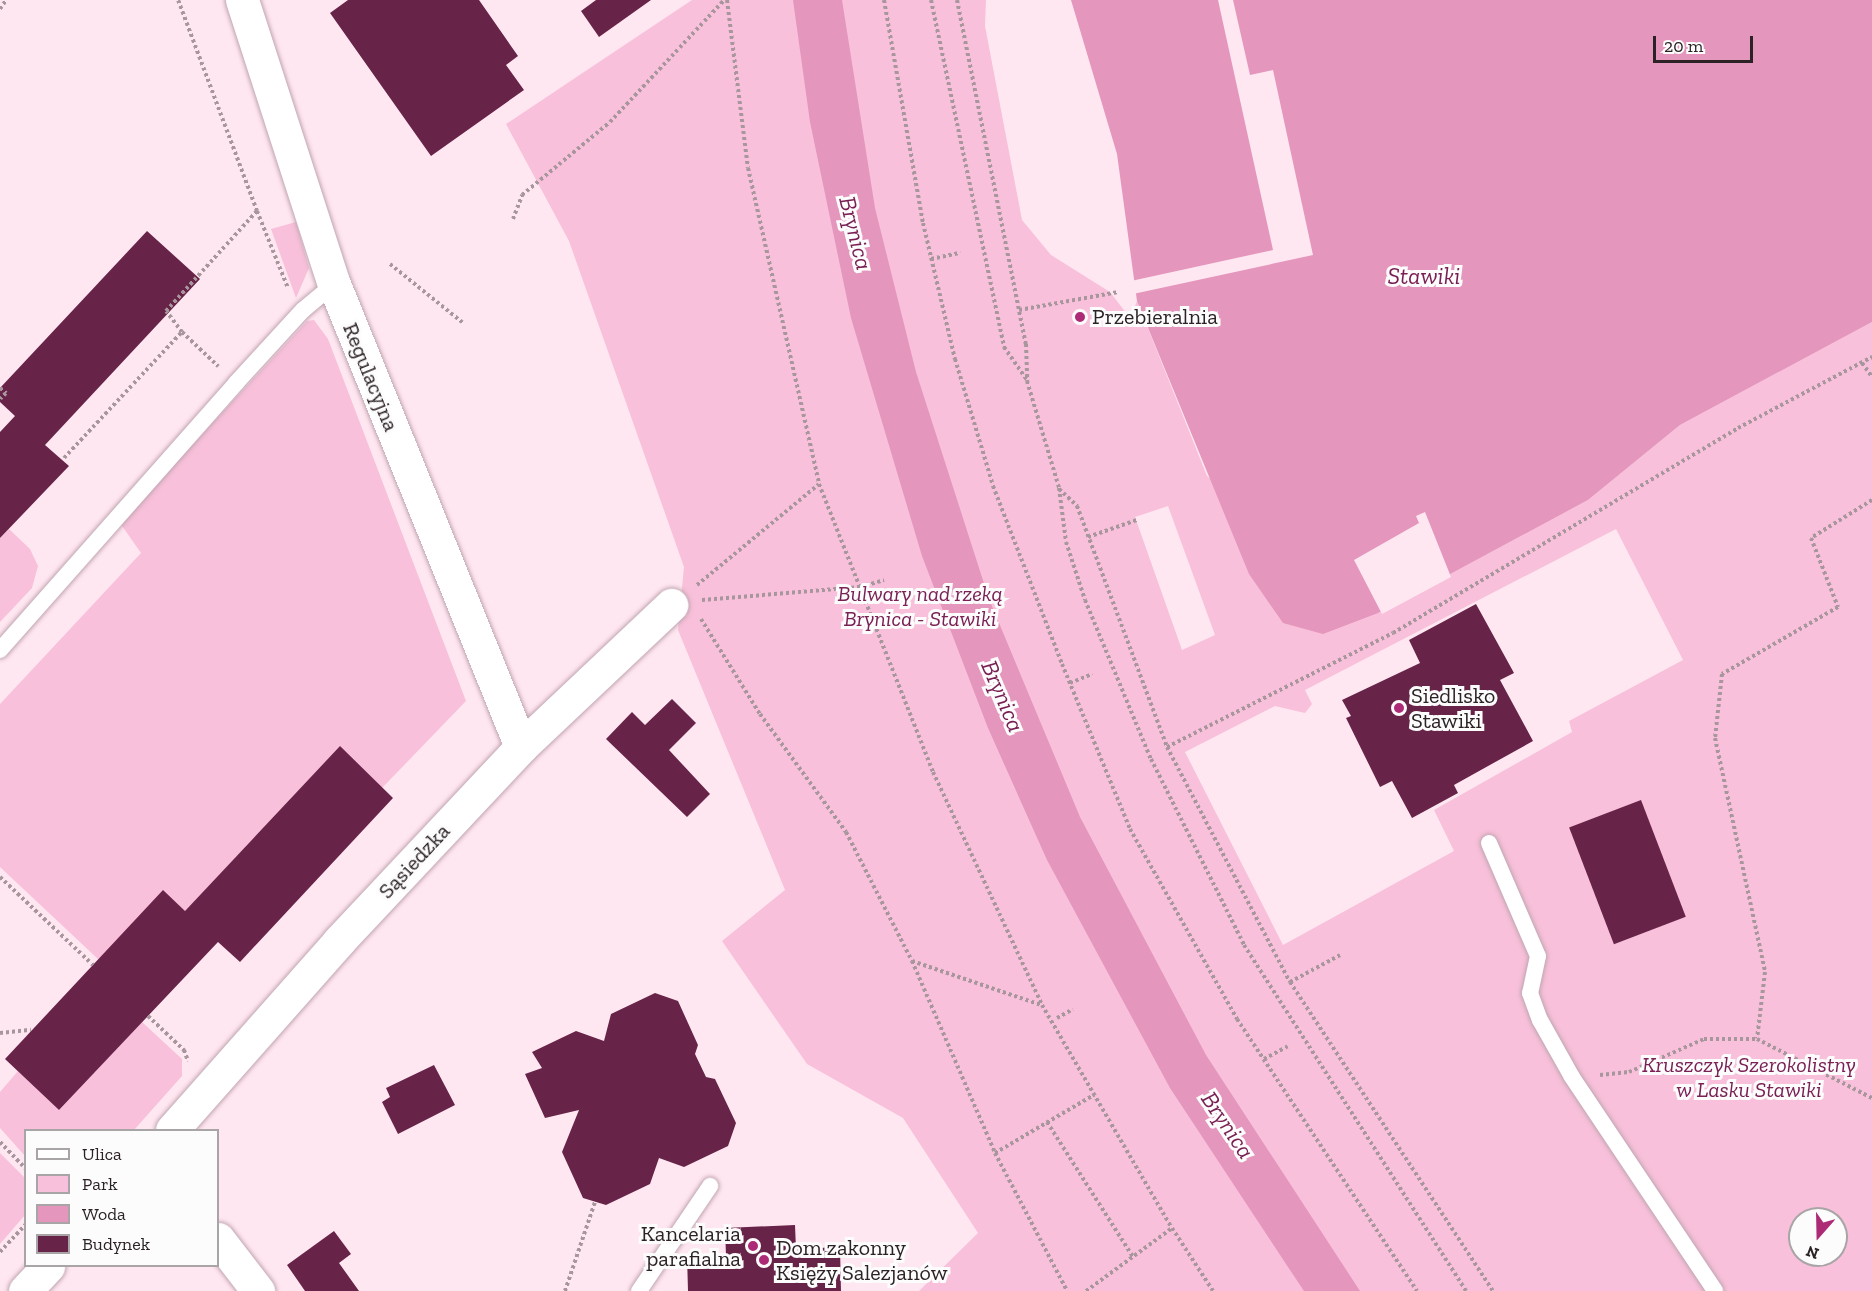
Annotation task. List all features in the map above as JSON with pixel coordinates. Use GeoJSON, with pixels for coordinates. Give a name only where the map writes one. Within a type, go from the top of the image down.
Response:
{"type":"FeatureCollection","features":[{"type":"Feature","properties":{"kind":"street","name":"Regulacyjna"},"geometry":{"type":"LineString","coordinates":[[242,0],[334,284],[521,747]]}},
{"type":"Feature","properties":{"kind":"street","name":"Sąsiedzka"},"geometry":{"type":"LineString","coordinates":[[174,1129],[339,941],[521,747],[683,601]]}},
{"type":"Feature","properties":{"kind":"street"},"geometry":{"type":"LineString","coordinates":[[219,1240],[258,1291]]}},
{"type":"Feature","properties":{"kind":"street"},"geometry":{"type":"LineString","coordinates":[[25,1291],[47,1267]]}},
{"type":"Feature","properties":{"kind":"lane"},"geometry":{"type":"LineString","coordinates":[[0,650],[236,383],[303,310],[334,284]]}},
{"type":"Feature","properties":{"kind":"lane"},"geometry":{"type":"LineString","coordinates":[[1489,843],[1538,956],[1530,993],[1572,1077],[1715,1291]]}},
{"type":"Feature","properties":{"kind":"lane"},"geometry":{"type":"LineString","coordinates":[[639,1291],[710,1186]]}},
{"type":"Feature","properties":{"kind":"path"},"geometry":{"type":"LineString","coordinates":[[0,9],[6,0]]}},
{"type":"Feature","properties":{"kind":"path"},"geometry":{"type":"LineString","coordinates":[[178,0],[257,211],[293,300],[303,310]]}},
{"type":"Feature","properties":{"kind":"path"},"geometry":{"type":"LineString","coordinates":[[513,219],[522,195],[610,122],[725,0]]}},
{"type":"Feature","properties":{"kind":"path"},"geometry":{"type":"LineString","coordinates":[[725,0],[748,168],[819,484],[933,772],[1042,1005],[1172,1228],[1213,1291]]}},
{"type":"Feature","properties":{"kind":"path"},"geometry":{"type":"LineString","coordinates":[[884,0],[932,259],[955,359],[993,486],[1130,829],[1264,1059],[1417,1291]]}},
{"type":"Feature","properties":{"kind":"path"},"geometry":{"type":"LineString","coordinates":[[931,0],[1004,347],[1027,381]]}},
{"type":"Feature","properties":{"kind":"path"},"geometry":{"type":"LineString","coordinates":[[957,0],[1019,310],[1027,381],[1059,488],[1066,542],[1085,600],[1146,749],[1209,879],[1297,1034],[1466,1291]]}},
{"type":"Feature","properties":{"kind":"path"},"geometry":{"type":"LineString","coordinates":[[236,383],[182,332],[166,311],[257,211]]}},
{"type":"Feature","properties":{"kind":"path"},"geometry":{"type":"LineString","coordinates":[[932,259],[960,253]]}},
{"type":"Feature","properties":{"kind":"path"},"geometry":{"type":"LineString","coordinates":[[390,264],[463,324]]}},
{"type":"Feature","properties":{"kind":"path"},"geometry":{"type":"LineString","coordinates":[[1019,310],[1118,292]]}},
{"type":"Feature","properties":{"kind":"path"},"geometry":{"type":"LineString","coordinates":[[64,458],[182,332]]}},
{"type":"Feature","properties":{"kind":"path"},"geometry":{"type":"LineString","coordinates":[[1167,747],[1393,633],[1738,428],[1872,357]]}},
{"type":"Feature","properties":{"kind":"path"},"geometry":{"type":"LineString","coordinates":[[1862,363],[1872,377]]}},
{"type":"Feature","properties":{"kind":"path"},"geometry":{"type":"LineString","coordinates":[[0,388],[6,393],[0,399]]}},
{"type":"Feature","properties":{"kind":"path"},"geometry":{"type":"LineString","coordinates":[[683,601],[819,484]]}},
{"type":"Feature","properties":{"kind":"path"},"geometry":{"type":"LineString","coordinates":[[1059,488],[1077,506],[1167,747],[1290,982],[1493,1291]]}},
{"type":"Feature","properties":{"kind":"path"},"geometry":{"type":"LineString","coordinates":[[1757,1039],[1765,972],[1760,938],[1715,738],[1718,728],[1722,674],[1838,607],[1811,538],[1872,500]]}},
{"type":"Feature","properties":{"kind":"path"},"geometry":{"type":"LineString","coordinates":[[1088,537],[1137,520]]}},
{"type":"Feature","properties":{"kind":"path"},"geometry":{"type":"LineString","coordinates":[[683,601],[860,587],[884,580]]}},
{"type":"Feature","properties":{"kind":"path"},"geometry":{"type":"LineString","coordinates":[[683,601],[760,714],[846,832],[912,961],[995,1153],[1067,1291]]}},
{"type":"Feature","properties":{"kind":"path"},"geometry":{"type":"LineString","coordinates":[[1070,683],[1092,674]]}},
{"type":"Feature","properties":{"kind":"path"},"geometry":{"type":"LineString","coordinates":[[0,877],[93,965]]}},
{"type":"Feature","properties":{"kind":"path"},"geometry":{"type":"LineString","coordinates":[[1290,982],[1340,955]]}},
{"type":"Feature","properties":{"kind":"path"},"geometry":{"type":"LineString","coordinates":[[912,961],[1042,1005]]}},
{"type":"Feature","properties":{"kind":"path"},"geometry":{"type":"LineString","coordinates":[[1057,1018],[1073,1009]]}},
{"type":"Feature","properties":{"kind":"path"},"geometry":{"type":"LineString","coordinates":[[148,1016],[184,1050],[190,1069]]}},
{"type":"Feature","properties":{"kind":"path"},"geometry":{"type":"LineString","coordinates":[[0,1033],[31,1030]]}},
{"type":"Feature","properties":{"kind":"path"},"geometry":{"type":"LineString","coordinates":[[1572,1077],[1629,1072],[1704,1039],[1757,1039],[1872,1098]]}},
{"type":"Feature","properties":{"kind":"path"},"geometry":{"type":"LineString","coordinates":[[1264,1059],[1288,1046]]}},
{"type":"Feature","properties":{"kind":"path"},"geometry":{"type":"LineString","coordinates":[[995,1153],[1094,1095]]}},
{"type":"Feature","properties":{"kind":"path"},"geometry":{"type":"LineString","coordinates":[[1047,1122],[1133,1257]]}},
{"type":"Feature","properties":{"kind":"path"},"geometry":{"type":"LineString","coordinates":[[0,1142],[24,1167]]}},
{"type":"Feature","properties":{"kind":"path"},"geometry":{"type":"LineString","coordinates":[[565,1291],[595,1202]]}},
{"type":"Feature","properties":{"kind":"path"},"geometry":{"type":"LineString","coordinates":[[0,1252],[24,1226]]}},
{"type":"Feature","properties":{"kind":"path"},"geometry":{"type":"LineString","coordinates":[[1086,1291],[1172,1228]]}},
{"type":"Feature","properties":{"kind":"green space","name":"Bulwary nad rzeką Brynica - Stawiki"},"geometry":{"type":"Polygon","coordinates":[[[692,0],[986,0],[985,26],[1022,220],[1051,255],[1110,292],[1130,318],[1137,301],[1207,476],[1378,613],[1588,500],[1680,425],[1872,322],[1872,1291],[919,1291],[978,1233],[903,1118],[807,1064],[722,941],[785,890],[678,630],[684,567],[569,241],[506,124],[692,0]],[[1168,506],[1135,517],[1182,650],[1215,635],[1168,506]],[[1616,529],[1305,690],[1312,704],[1305,713],[1275,706],[1185,752],[1283,945],[1454,851],[1434,810],[1572,732],[1569,721],[1683,660],[1616,529]]]}},
{"type":"Feature","properties":{"kind":"green space"},"geometry":{"type":"Polygon","coordinates":[[[296,222],[309,268],[296,298],[271,229],[296,222]]]}},
{"type":"Feature","properties":{"kind":"green space"},"geometry":{"type":"Polygon","coordinates":[[[314,320],[328,339],[466,701],[382,788],[339,747],[185,911],[98,959],[0,867],[0,704],[141,553],[120,523],[307,321],[314,320]]]}},
{"type":"Feature","properties":{"kind":"green space"},"geometry":{"type":"Polygon","coordinates":[[[9,529],[30,549],[38,566],[32,588],[0,622],[0,538],[9,529]]]}},
{"type":"Feature","properties":{"kind":"green space"},"geometry":{"type":"Polygon","coordinates":[[[142,1022],[182,1059],[182,1076],[135,1129],[24,1129],[24,1155],[0,1128],[0,1092],[18,1071],[59,1110],[142,1022]]]}},
{"type":"Feature","properties":{"kind":"green space"},"geometry":{"type":"Polygon","coordinates":[[[0,1153],[24,1177],[24,1216],[0,1244],[0,1153]]]}},
{"type":"Feature","properties":{"kind":"water","name":"Brynica"},"geometry":{"type":"Polygon","coordinates":[[[793,0],[842,0],[875,208],[916,372],[989,599],[1080,817],[1206,1055],[1360,1291],[1304,1291],[1288,1267],[1170,1088],[1047,860],[988,728],[922,556],[851,318],[810,122],[793,0]]]}},
{"type":"Feature","properties":{"kind":"water","name":"Stawiki"},"geometry":{"type":"Polygon","coordinates":[[[1071,0],[1872,0],[1872,322],[1680,425],[1588,500],[1378,613],[1323,634],[1283,623],[1249,574],[1137,301],[1117,154],[1071,0]]]}},
{"type":"Feature","properties":{"kind":"pier"},"geometry":{"type":"Polygon","coordinates":[[[1218,0],[1233,0],[1250,75],[1273,70],[1313,255],[1133,294],[1131,281],[1273,250],[1218,0]]]}},
{"type":"Feature","properties":{"kind":"pier"},"geometry":{"type":"Polygon","coordinates":[[[1425,512],[1451,577],[1382,614],[1354,560],[1419,523],[1416,516],[1425,512]]]}},
{"type":"Feature","properties":{"kind":"building"},"geometry":{"type":"Polygon","coordinates":[[[348,0],[479,0],[518,56],[506,65],[524,90],[431,156],[330,13],[348,0]]]}},
{"type":"Feature","properties":{"kind":"building"},"geometry":{"type":"Polygon","coordinates":[[[596,0],[651,0],[599,37],[581,11],[596,0]]]}},
{"type":"Feature","properties":{"kind":"building"},"geometry":{"type":"Polygon","coordinates":[[[147,231],[200,279],[45,445],[69,466],[0,538],[0,432],[15,416],[0,402],[0,388],[147,231]]]}},
{"type":"Feature","properties":{"kind":"building","name":"Siedlisko Stawiki"},"geometry":{"type":"Polygon","coordinates":[[[1476,604],[1514,673],[1500,680],[1533,741],[1454,785],[1458,793],[1412,818],[1392,781],[1380,787],[1346,718],[1351,716],[1342,700],[1420,663],[1409,640],[1476,604]]]}},
{"type":"Feature","properties":{"kind":"building"},"geometry":{"type":"Polygon","coordinates":[[[672,699],[696,723],[669,750],[710,794],[687,817],[606,739],[632,712],[645,725],[672,699]]]}},
{"type":"Feature","properties":{"kind":"building"},"geometry":{"type":"Polygon","coordinates":[[[340,746],[393,798],[240,962],[218,942],[59,1110],[5,1059],[163,890],[185,911],[340,746]]]}},
{"type":"Feature","properties":{"kind":"building"},"geometry":{"type":"Polygon","coordinates":[[[1641,800],[1686,917],[1614,944],[1569,828],[1641,800]]]}},
{"type":"Feature","properties":{"kind":"building"},"geometry":{"type":"Polygon","coordinates":[[[655,993],[678,1001],[698,1045],[695,1054],[706,1077],[715,1079],[736,1123],[728,1146],[684,1167],[659,1158],[650,1184],[606,1205],[583,1198],[562,1152],[579,1110],[545,1118],[525,1074],[542,1068],[532,1052],[576,1031],[604,1041],[611,1014],[655,993]]]}},
{"type":"Feature","properties":{"kind":"building"},"geometry":{"type":"Polygon","coordinates":[[[434,1065],[455,1105],[398,1134],[382,1102],[390,1097],[386,1088],[434,1065]]]}},
{"type":"Feature","properties":{"kind":"building","name":"Dom zakonny Księży Salezjanów"},"geometry":{"type":"Polygon","coordinates":[[[795,1225],[796,1249],[840,1247],[841,1291],[688,1291],[687,1256],[726,1256],[725,1228],[795,1225]]]}},
{"type":"Feature","properties":{"kind":"building"},"geometry":{"type":"Polygon","coordinates":[[[334,1231],[351,1254],[339,1263],[359,1291],[305,1291],[287,1265],[334,1231]]]}},
{"type":"Feature","properties":{"kind":"place","name":"Przebieralnia"},"geometry":{"type":"Point","coordinates":[1080,317]}},
{"type":"Feature","properties":{"kind":"place","name":"Siedlisko Stawiki"},"geometry":{"type":"Point","coordinates":[1399,708]}},
{"type":"Feature","properties":{"kind":"place","name":"Kancelaria parafialna"},"geometry":{"type":"Point","coordinates":[753,1246]}},
{"type":"Feature","properties":{"kind":"place","name":"Dom zakonny Księży Salezjanów"},"geometry":{"type":"Point","coordinates":[764,1260]}},
{"type":"Feature","properties":{"kind":"park label","name":"Kruszczyk Szerokolistny w Lasku Stawiki"},"geometry":{"type":"Point","coordinates":[1749,1076]}}]}
